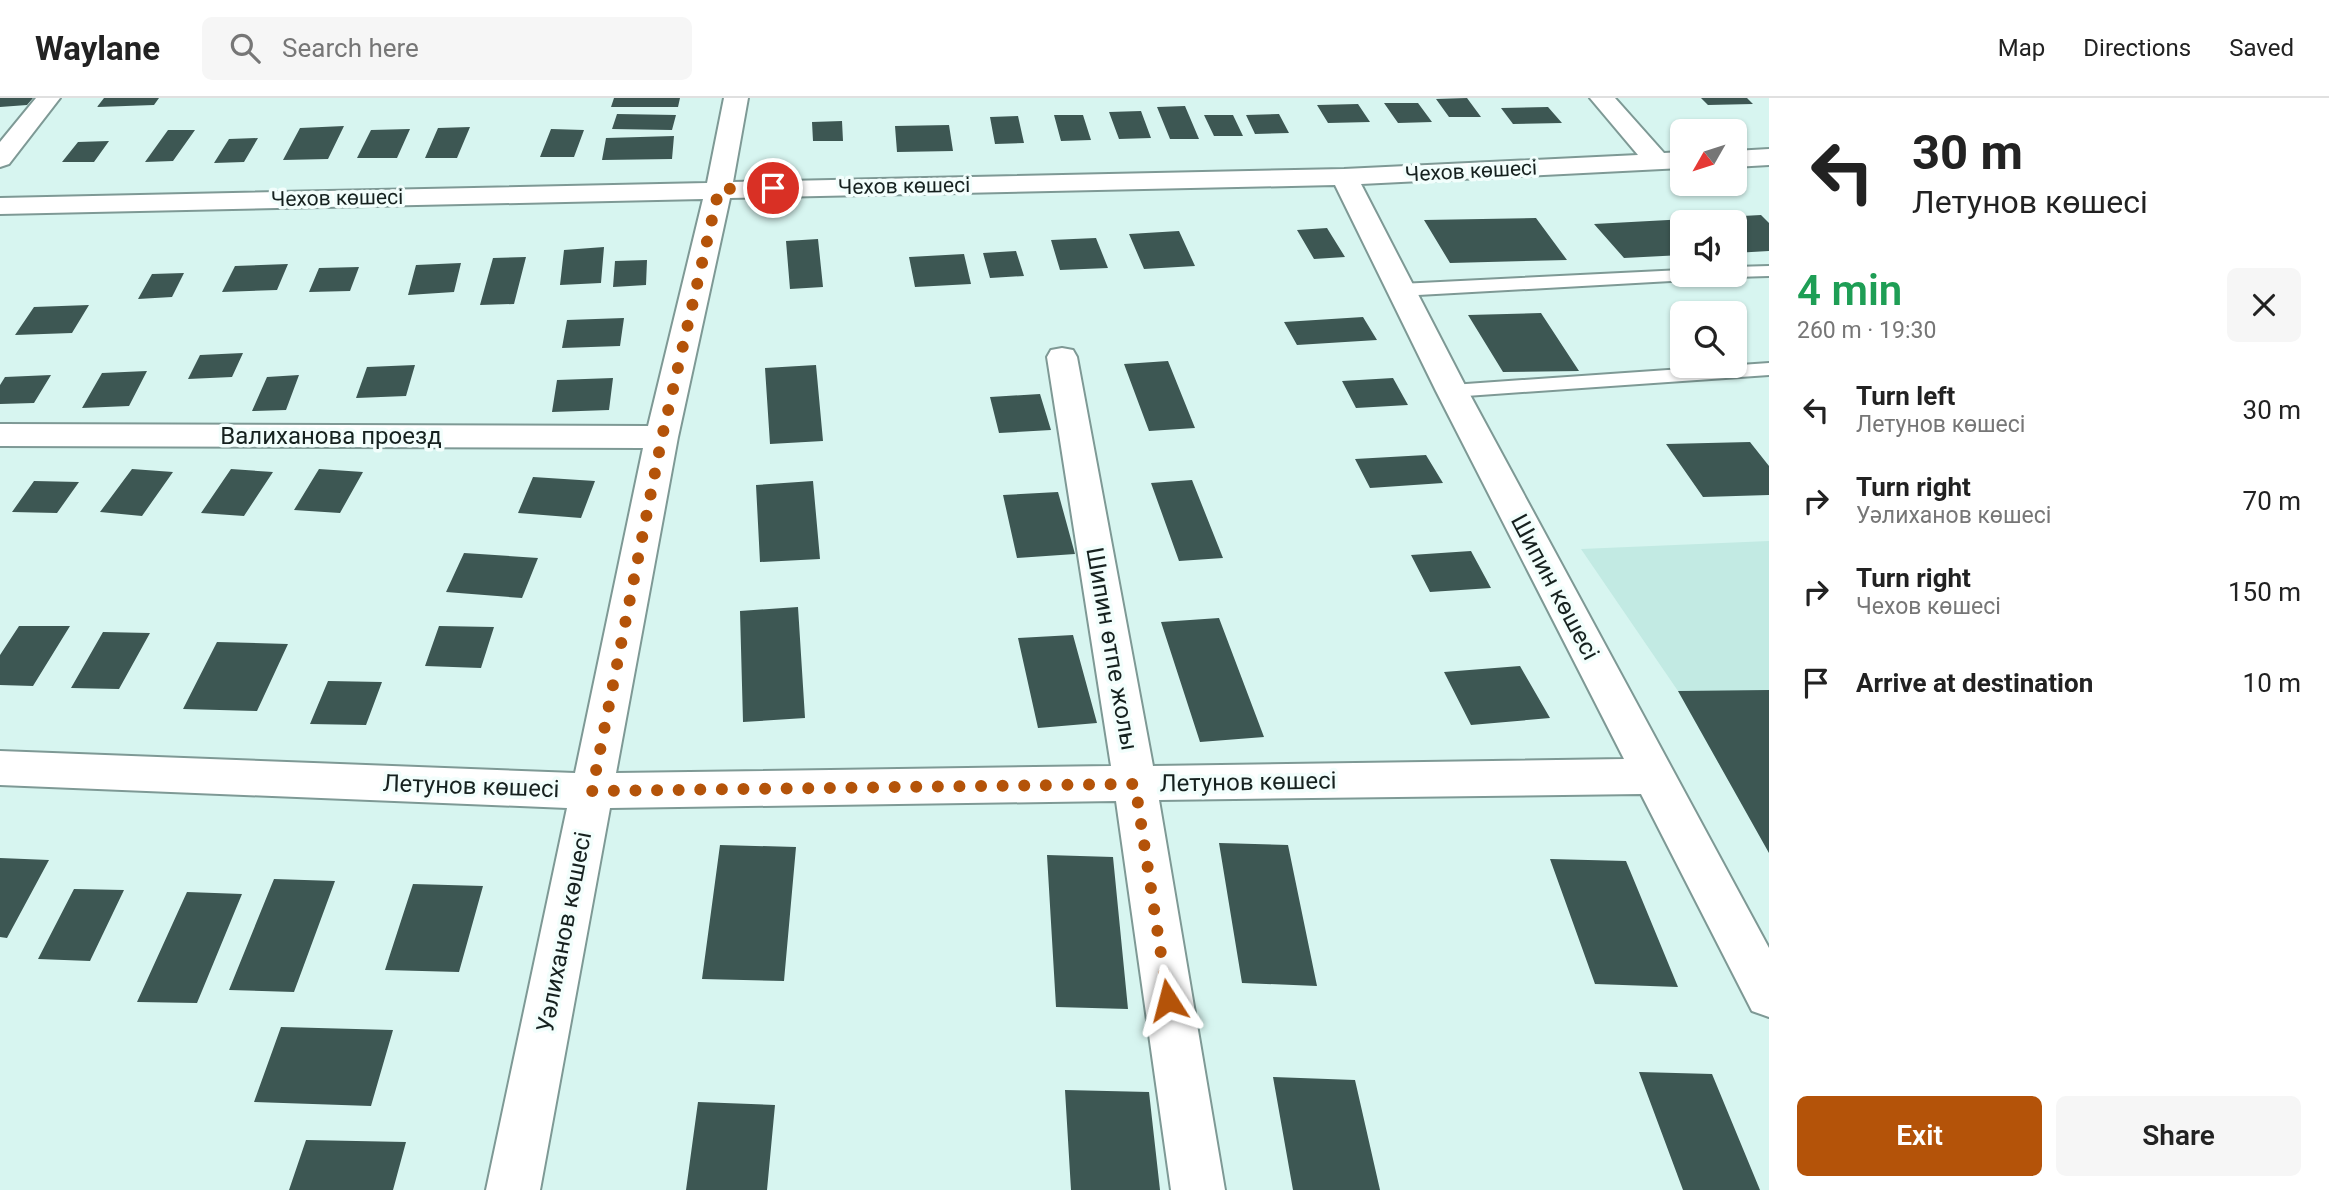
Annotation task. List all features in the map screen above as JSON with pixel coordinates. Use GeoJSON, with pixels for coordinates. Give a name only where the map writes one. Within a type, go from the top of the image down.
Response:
{"type":"FeatureCollection","features":[{"type":"Feature","properties":{"kind":"street"},"geometry":{"type":"LineString","coordinates":[[0,159],[48,98]]}},
{"type":"Feature","properties":{"kind":"street","name":"Уәлиханов көшесі"},"geometry":{"type":"LineString","coordinates":[[513,1190],[662,437],[719,189],[736,98]]}},
{"type":"Feature","properties":{"kind":"street"},"geometry":{"type":"LineString","coordinates":[[1602,98],[1669,161]]}},
{"type":"Feature","properties":{"kind":"street"},"geometry":{"type":"LineString","coordinates":[[1747,158],[1769,157]]}},
{"type":"Feature","properties":{"kind":"street","name":"Чехов көшесі"},"geometry":{"type":"LineString","coordinates":[[0,206],[1344,177],[1669,161]]}},
{"type":"Feature","properties":{"kind":"street","name":"Шипин көшесі"},"geometry":{"type":"LineString","coordinates":[[1344,177],[1452,391],[1769,995]]}},
{"type":"Feature","properties":{"kind":"street","name":"Шипин өтпе жолы"},"geometry":{"type":"LineString","coordinates":[[1062,357],[1135,784],[1198,1190]]}},
{"type":"Feature","properties":{"kind":"street","name":"Валиханова проезд"},"geometry":{"type":"LineString","coordinates":[[0,435],[662,437]]}},
{"type":"Feature","properties":{"kind":"street","name":"Летунов көшесі"},"geometry":{"type":"LineString","coordinates":[[0,768],[592,791],[1656,776]]}},
{"type":"Feature","properties":{"kind":"lane"},"geometry":{"type":"LineString","coordinates":[[1747,272],[1769,271]]}},
{"type":"Feature","properties":{"kind":"lane"},"geometry":{"type":"LineString","coordinates":[[1400,290],[1670,276]]}},
{"type":"Feature","properties":{"kind":"lane"},"geometry":{"type":"LineString","coordinates":[[1452,391],[1769,369]]}},
{"type":"Feature","properties":{"kind":"shaded area"},"geometry":{"type":"Polygon","coordinates":[[[1769,541],[1769,853],[1678,691],[1581,549],[1769,541]]]}},
{"type":"Feature","properties":{"kind":"building"},"geometry":{"type":"Polygon","coordinates":[[[0,98],[33,98],[27,105],[0,107],[0,98]]]}},
{"type":"Feature","properties":{"kind":"building"},"geometry":{"type":"Polygon","coordinates":[[[104,98],[159,98],[154,105],[97,107],[104,98]]]}},
{"type":"Feature","properties":{"kind":"building"},"geometry":{"type":"Polygon","coordinates":[[[614,98],[680,98],[678,107],[611,107],[614,98]]]}},
{"type":"Feature","properties":{"kind":"building"},"geometry":{"type":"Polygon","coordinates":[[[1467,98],[1481,117],[1449,117],[1436,99],[1467,98]]]}},
{"type":"Feature","properties":{"kind":"building"},"geometry":{"type":"Polygon","coordinates":[[[1701,98],[1747,98],[1753,104],[1708,105],[1701,98]]]}},
{"type":"Feature","properties":{"kind":"building"},"geometry":{"type":"Polygon","coordinates":[[[1384,103],[1418,103],[1432,122],[1398,123],[1384,103]]]}},
{"type":"Feature","properties":{"kind":"building"},"geometry":{"type":"Polygon","coordinates":[[[1358,104],[1370,122],[1328,123],[1317,105],[1358,104]]]}},
{"type":"Feature","properties":{"kind":"building"},"geometry":{"type":"Polygon","coordinates":[[[1185,106],[1199,139],[1170,139],[1157,107],[1185,106]]]}},
{"type":"Feature","properties":{"kind":"building"},"geometry":{"type":"Polygon","coordinates":[[[1548,107],[1562,123],[1513,124],[1501,108],[1548,107]]]}},
{"type":"Feature","properties":{"kind":"building"},"geometry":{"type":"Polygon","coordinates":[[[1141,111],[1151,138],[1119,139],[1109,112],[1141,111]]]}},
{"type":"Feature","properties":{"kind":"building"},"geometry":{"type":"Polygon","coordinates":[[[617,114],[676,115],[672,130],[612,129],[617,114]]]}},
{"type":"Feature","properties":{"kind":"building"},"geometry":{"type":"Polygon","coordinates":[[[1279,114],[1289,133],[1255,134],[1246,115],[1279,114]]]}},
{"type":"Feature","properties":{"kind":"building"},"geometry":{"type":"Polygon","coordinates":[[[1054,115],[1083,115],[1091,140],[1061,141],[1054,115]]]}},
{"type":"Feature","properties":{"kind":"building"},"geometry":{"type":"Polygon","coordinates":[[[1204,115],[1233,115],[1243,136],[1214,136],[1204,115]]]}},
{"type":"Feature","properties":{"kind":"building"},"geometry":{"type":"Polygon","coordinates":[[[1018,116],[1024,143],[995,144],[990,117],[1018,116]]]}},
{"type":"Feature","properties":{"kind":"building"},"geometry":{"type":"Polygon","coordinates":[[[842,121],[843,141],[813,141],[812,122],[842,121]]]}},
{"type":"Feature","properties":{"kind":"building"},"geometry":{"type":"Polygon","coordinates":[[[949,125],[953,151],[897,152],[895,126],[949,125]]]}},
{"type":"Feature","properties":{"kind":"building"},"geometry":{"type":"Polygon","coordinates":[[[344,126],[328,159],[283,160],[300,128],[344,126]]]}},
{"type":"Feature","properties":{"kind":"building"},"geometry":{"type":"Polygon","coordinates":[[[470,127],[457,158],[425,158],[438,128],[470,127]]]}},
{"type":"Feature","properties":{"kind":"building"},"geometry":{"type":"Polygon","coordinates":[[[410,129],[397,158],[357,158],[371,130],[410,129]]]}},
{"type":"Feature","properties":{"kind":"building"},"geometry":{"type":"Polygon","coordinates":[[[551,129],[584,130],[574,157],[540,157],[551,129]]]}},
{"type":"Feature","properties":{"kind":"building"},"geometry":{"type":"Polygon","coordinates":[[[168,130],[195,130],[173,161],[145,162],[168,130]]]}},
{"type":"Feature","properties":{"kind":"building"},"geometry":{"type":"Polygon","coordinates":[[[674,136],[672,159],[602,160],[606,138],[674,136]]]}},
{"type":"Feature","properties":{"kind":"building"},"geometry":{"type":"Polygon","coordinates":[[[258,138],[244,162],[214,163],[229,139],[258,138]]]}},
{"type":"Feature","properties":{"kind":"building"},"geometry":{"type":"Polygon","coordinates":[[[109,141],[94,162],[62,162],[78,142],[109,141]]]}},
{"type":"Feature","properties":{"kind":"building"},"geometry":{"type":"Polygon","coordinates":[[[1761,215],[1769,223],[1769,251],[1747,252],[1747,216],[1761,215]]]}},
{"type":"Feature","properties":{"kind":"building"},"geometry":{"type":"Polygon","coordinates":[[[1536,218],[1567,260],[1450,263],[1424,220],[1536,218]]]}},
{"type":"Feature","properties":{"kind":"building"},"geometry":{"type":"Polygon","coordinates":[[[1670,220],[1670,256],[1624,258],[1594,224],[1670,220]]]}},
{"type":"Feature","properties":{"kind":"building"},"geometry":{"type":"Polygon","coordinates":[[[1327,228],[1345,257],[1314,259],[1297,230],[1327,228]]]}},
{"type":"Feature","properties":{"kind":"building"},"geometry":{"type":"Polygon","coordinates":[[[1179,231],[1195,266],[1144,269],[1129,234],[1179,231]]]}},
{"type":"Feature","properties":{"kind":"building"},"geometry":{"type":"Polygon","coordinates":[[[1096,238],[1108,268],[1060,270],[1051,240],[1096,238]]]}},
{"type":"Feature","properties":{"kind":"building"},"geometry":{"type":"Polygon","coordinates":[[[818,239],[823,287],[790,289],[786,241],[818,239]]]}},
{"type":"Feature","properties":{"kind":"building"},"geometry":{"type":"Polygon","coordinates":[[[604,247],[601,283],[560,285],[564,250],[604,247]]]}},
{"type":"Feature","properties":{"kind":"building"},"geometry":{"type":"Polygon","coordinates":[[[1016,251],[1024,276],[990,278],[983,253],[1016,251]]]}},
{"type":"Feature","properties":{"kind":"building"},"geometry":{"type":"Polygon","coordinates":[[[964,254],[971,284],[915,287],[909,257],[964,254]]]}},
{"type":"Feature","properties":{"kind":"building"},"geometry":{"type":"Polygon","coordinates":[[[526,257],[514,304],[480,305],[493,258],[526,257]]]}},
{"type":"Feature","properties":{"kind":"building"},"geometry":{"type":"Polygon","coordinates":[[[647,260],[646,285],[613,287],[615,261],[647,260]]]}},
{"type":"Feature","properties":{"kind":"building"},"geometry":{"type":"Polygon","coordinates":[[[461,263],[454,292],[408,295],[416,265],[461,263]]]}},
{"type":"Feature","properties":{"kind":"building"},"geometry":{"type":"Polygon","coordinates":[[[288,264],[277,290],[222,292],[235,266],[288,264]]]}},
{"type":"Feature","properties":{"kind":"building"},"geometry":{"type":"Polygon","coordinates":[[[359,267],[350,291],[309,292],[319,268],[359,267]]]}},
{"type":"Feature","properties":{"kind":"building"},"geometry":{"type":"Polygon","coordinates":[[[184,273],[172,297],[138,299],[152,274],[184,273]]]}},
{"type":"Feature","properties":{"kind":"building"},"geometry":{"type":"Polygon","coordinates":[[[89,305],[72,333],[15,335],[34,307],[89,305]]]}},
{"type":"Feature","properties":{"kind":"building"},"geometry":{"type":"Polygon","coordinates":[[[1541,313],[1579,371],[1503,372],[1468,315],[1541,313]]]}},
{"type":"Feature","properties":{"kind":"building"},"geometry":{"type":"Polygon","coordinates":[[[1363,317],[1377,340],[1297,345],[1284,322],[1363,317]]]}},
{"type":"Feature","properties":{"kind":"building"},"geometry":{"type":"Polygon","coordinates":[[[624,318],[620,346],[562,348],[567,320],[624,318]]]}},
{"type":"Feature","properties":{"kind":"building"},"geometry":{"type":"Polygon","coordinates":[[[243,353],[232,377],[188,379],[200,355],[243,353]]]}},
{"type":"Feature","properties":{"kind":"building"},"geometry":{"type":"Polygon","coordinates":[[[1168,361],[1195,428],[1149,431],[1124,364],[1168,361]]]}},
{"type":"Feature","properties":{"kind":"building"},"geometry":{"type":"Polygon","coordinates":[[[415,365],[406,396],[356,398],[367,367],[415,365]]]}},
{"type":"Feature","properties":{"kind":"building"},"geometry":{"type":"Polygon","coordinates":[[[816,365],[823,441],[770,444],[765,368],[816,365]]]}},
{"type":"Feature","properties":{"kind":"building"},"geometry":{"type":"Polygon","coordinates":[[[147,371],[129,406],[82,408],[102,373],[147,371]]]}},
{"type":"Feature","properties":{"kind":"building"},"geometry":{"type":"Polygon","coordinates":[[[51,375],[34,403],[0,404],[0,385],[5,377],[51,375]]]}},
{"type":"Feature","properties":{"kind":"building"},"geometry":{"type":"Polygon","coordinates":[[[299,375],[286,410],[252,411],[267,377],[299,375]]]}},
{"type":"Feature","properties":{"kind":"building"},"geometry":{"type":"Polygon","coordinates":[[[613,378],[609,410],[552,412],[557,380],[613,378]]]}},
{"type":"Feature","properties":{"kind":"building"},"geometry":{"type":"Polygon","coordinates":[[[1393,378],[1408,405],[1356,408],[1342,381],[1393,378]]]}},
{"type":"Feature","properties":{"kind":"building"},"geometry":{"type":"Polygon","coordinates":[[[1040,394],[1051,430],[999,433],[990,397],[1040,394]]]}},
{"type":"Feature","properties":{"kind":"building"},"geometry":{"type":"Polygon","coordinates":[[[1750,442],[1769,466],[1769,495],[1703,497],[1666,444],[1750,442]]]}},
{"type":"Feature","properties":{"kind":"building"},"geometry":{"type":"Polygon","coordinates":[[[1426,455],[1443,483],[1370,488],[1355,459],[1426,455]]]}},
{"type":"Feature","properties":{"kind":"building"},"geometry":{"type":"Polygon","coordinates":[[[132,469],[173,472],[142,516],[100,512],[132,469]]]}},
{"type":"Feature","properties":{"kind":"building"},"geometry":{"type":"Polygon","coordinates":[[[231,469],[273,472],[244,516],[201,513],[231,469]]]}},
{"type":"Feature","properties":{"kind":"building"},"geometry":{"type":"Polygon","coordinates":[[[319,469],[363,472],[340,513],[294,510],[319,469]]]}},
{"type":"Feature","properties":{"kind":"building"},"geometry":{"type":"Polygon","coordinates":[[[533,477],[595,481],[581,518],[518,513],[533,477]]]}},
{"type":"Feature","properties":{"kind":"building"},"geometry":{"type":"Polygon","coordinates":[[[1192,480],[1223,558],[1179,561],[1151,483],[1192,480]]]}},
{"type":"Feature","properties":{"kind":"building"},"geometry":{"type":"Polygon","coordinates":[[[34,481],[79,482],[57,513],[12,512],[34,481]]]}},
{"type":"Feature","properties":{"kind":"building"},"geometry":{"type":"Polygon","coordinates":[[[813,481],[820,559],[760,562],[756,485],[813,481]]]}},
{"type":"Feature","properties":{"kind":"building"},"geometry":{"type":"Polygon","coordinates":[[[1058,492],[1075,554],[1017,558],[1003,495],[1058,492]]]}},
{"type":"Feature","properties":{"kind":"building"},"geometry":{"type":"Polygon","coordinates":[[[1471,551],[1491,588],[1430,592],[1411,555],[1471,551]]]}},
{"type":"Feature","properties":{"kind":"building"},"geometry":{"type":"Polygon","coordinates":[[[464,553],[538,558],[522,598],[446,592],[464,553]]]}},
{"type":"Feature","properties":{"kind":"building"},"geometry":{"type":"Polygon","coordinates":[[[798,607],[805,718],[743,722],[740,611],[798,607]]]}},
{"type":"Feature","properties":{"kind":"building"},"geometry":{"type":"Polygon","coordinates":[[[1219,618],[1264,737],[1200,742],[1161,622],[1219,618]]]}},
{"type":"Feature","properties":{"kind":"building"},"geometry":{"type":"Polygon","coordinates":[[[19,626],[70,626],[33,686],[0,685],[0,655],[19,626]]]}},
{"type":"Feature","properties":{"kind":"building"},"geometry":{"type":"Polygon","coordinates":[[[439,626],[494,627],[481,668],[425,666],[439,626]]]}},
{"type":"Feature","properties":{"kind":"building"},"geometry":{"type":"Polygon","coordinates":[[[103,632],[150,633],[119,689],[71,688],[103,632]]]}},
{"type":"Feature","properties":{"kind":"building"},"geometry":{"type":"Polygon","coordinates":[[[1073,635],[1097,723],[1038,728],[1018,638],[1073,635]]]}},
{"type":"Feature","properties":{"kind":"building"},"geometry":{"type":"Polygon","coordinates":[[[217,642],[288,644],[257,711],[183,709],[217,642]]]}},
{"type":"Feature","properties":{"kind":"building"},"geometry":{"type":"Polygon","coordinates":[[[1520,666],[1550,718],[1471,725],[1444,672],[1520,666]]]}},
{"type":"Feature","properties":{"kind":"building"},"geometry":{"type":"Polygon","coordinates":[[[328,681],[382,682],[366,725],[310,724],[328,681]]]}},
{"type":"Feature","properties":{"kind":"building"},"geometry":{"type":"Polygon","coordinates":[[[1769,690],[1769,853],[1678,691],[1769,690]]]}},
{"type":"Feature","properties":{"kind":"building"},"geometry":{"type":"Polygon","coordinates":[[[1219,843],[1288,845],[1317,986],[1242,983],[1219,843]]]}},
{"type":"Feature","properties":{"kind":"building"},"geometry":{"type":"Polygon","coordinates":[[[720,845],[796,847],[784,981],[702,979],[720,845]]]}},
{"type":"Feature","properties":{"kind":"building"},"geometry":{"type":"Polygon","coordinates":[[[1047,855],[1113,857],[1128,1009],[1056,1007],[1047,855]]]}},
{"type":"Feature","properties":{"kind":"building"},"geometry":{"type":"Polygon","coordinates":[[[0,858],[49,860],[7,938],[0,937],[0,858]]]}},
{"type":"Feature","properties":{"kind":"building"},"geometry":{"type":"Polygon","coordinates":[[[1550,859],[1626,861],[1678,987],[1595,984],[1550,859]]]}},
{"type":"Feature","properties":{"kind":"building"},"geometry":{"type":"Polygon","coordinates":[[[274,879],[335,881],[294,992],[229,990],[274,879]]]}},
{"type":"Feature","properties":{"kind":"building"},"geometry":{"type":"Polygon","coordinates":[[[413,884],[483,886],[459,972],[385,970],[413,884]]]}},
{"type":"Feature","properties":{"kind":"building"},"geometry":{"type":"Polygon","coordinates":[[[74,889],[124,890],[90,961],[38,959],[74,889]]]}},
{"type":"Feature","properties":{"kind":"building"},"geometry":{"type":"Polygon","coordinates":[[[187,892],[242,894],[197,1003],[137,1002],[187,892]]]}},
{"type":"Feature","properties":{"kind":"building"},"geometry":{"type":"Polygon","coordinates":[[[281,1027],[393,1030],[371,1106],[254,1102],[281,1027]]]}},
{"type":"Feature","properties":{"kind":"building"},"geometry":{"type":"Polygon","coordinates":[[[1639,1072],[1712,1074],[1760,1190],[1683,1190],[1639,1072]]]}},
{"type":"Feature","properties":{"kind":"building"},"geometry":{"type":"Polygon","coordinates":[[[1273,1077],[1355,1080],[1380,1190],[1293,1190],[1273,1077]]]}},
{"type":"Feature","properties":{"kind":"building"},"geometry":{"type":"Polygon","coordinates":[[[1065,1090],[1149,1092],[1160,1190],[1071,1190],[1065,1090]]]}},
{"type":"Feature","properties":{"kind":"building"},"geometry":{"type":"Polygon","coordinates":[[[698,1102],[775,1105],[767,1190],[686,1190],[698,1102]]]}},
{"type":"Feature","properties":{"kind":"building"},"geometry":{"type":"Polygon","coordinates":[[[306,1140],[406,1142],[393,1190],[289,1190],[306,1140]]]}},
{"type":"Feature","properties":{"kind":"route"},"geometry":{"type":"LineString","coordinates":[[773,188],[719,189],[662,437],[592,791],[1135,784],[1168,1000]]}}]}
